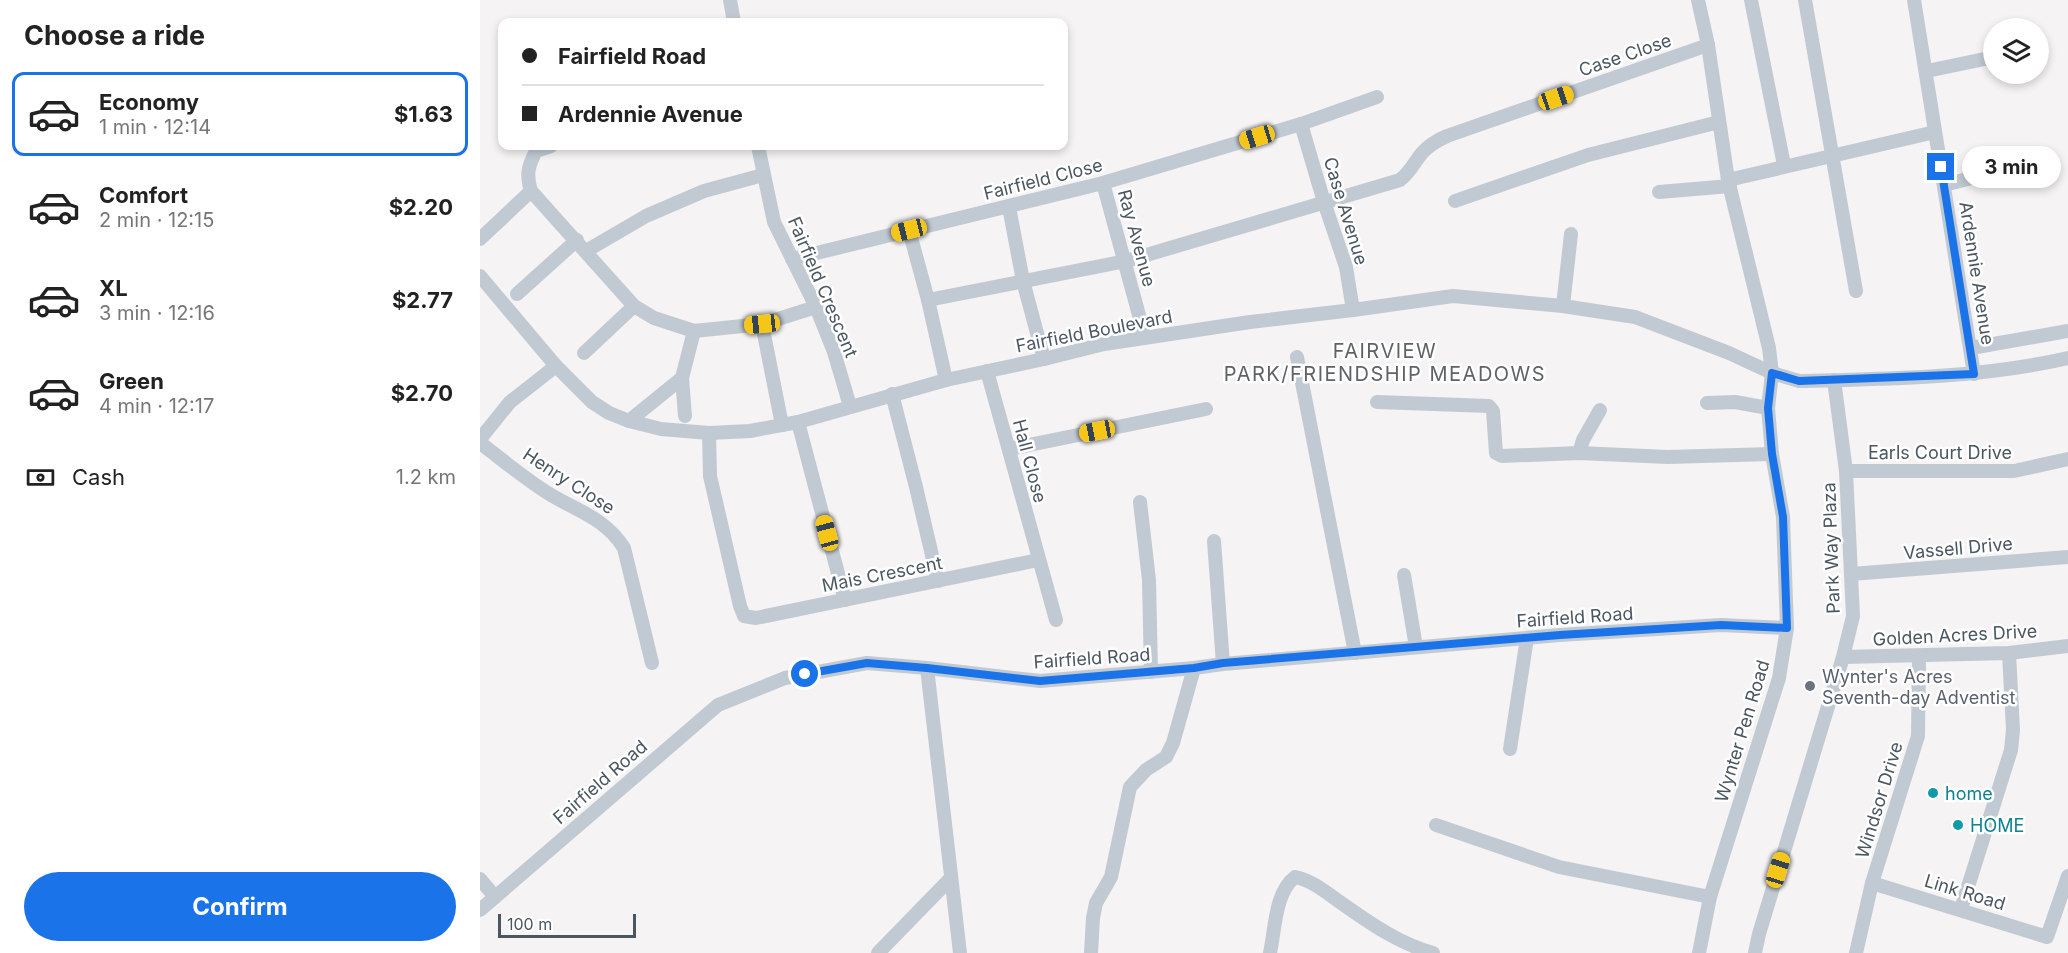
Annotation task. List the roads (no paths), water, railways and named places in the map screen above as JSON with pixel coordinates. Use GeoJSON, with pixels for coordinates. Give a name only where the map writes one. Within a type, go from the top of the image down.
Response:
{"type":"FeatureCollection","features":[{"type":"Feature","properties":{"kind":"street"},"geometry":{"type":"LineString","coordinates":[[730,0],[733,18]]}},
{"type":"Feature","properties":{"kind":"street","name":"Wynter Pen Road"},"geometry":{"type":"LineString","coordinates":[[1698,0],[1708,45],[1729,183],[1769,348],[1772,373],[1768,408],[1772,454],[1783,517],[1787,628],[1779,678],[1710,897],[1699,953]]}},
{"type":"Feature","properties":{"kind":"street"},"geometry":{"type":"LineString","coordinates":[[1751,0],[1784,165]]}},
{"type":"Feature","properties":{"kind":"street"},"geometry":{"type":"LineString","coordinates":[[1805,0],[1856,291]]}},
{"type":"Feature","properties":{"kind":"street","name":"Ardennie Avenue"},"geometry":{"type":"LineString","coordinates":[[1914,0],[1974,374]]}},
{"type":"Feature","properties":{"kind":"street","name":"Case Close"},"geometry":{"type":"LineString","coordinates":[[1324,202],[1400,180],[1410,172],[1422,153],[1434,142],[1447,136],[1708,45]]}},
{"type":"Feature","properties":{"kind":"street"},"geometry":{"type":"LineString","coordinates":[[1927,71],[1983,59]]}},
{"type":"Feature","properties":{"kind":"street","name":"Fairfield Close"},"geometry":{"type":"LineString","coordinates":[[792,259],[1104,183],[1301,124],[1377,97]]}},
{"type":"Feature","properties":{"kind":"street"},"geometry":{"type":"LineString","coordinates":[[1455,201],[1588,155],[1719,122]]}},
{"type":"Feature","properties":{"kind":"street","name":"Case Avenue"},"geometry":{"type":"LineString","coordinates":[[1301,124],[1346,267],[1353,310]]}},
{"type":"Feature","properties":{"kind":"street"},"geometry":{"type":"LineString","coordinates":[[1659,192],[1729,183],[1784,165],[1935,132]]}},
{"type":"Feature","properties":{"kind":"street"},"geometry":{"type":"LineString","coordinates":[[539,150],[536,151],[528,166],[527,179],[531,190],[634,306],[654,318],[694,331],[762,324],[816,307]]}},
{"type":"Feature","properties":{"kind":"street","name":"Fairfield Crescent"},"geometry":{"type":"LineString","coordinates":[[759,150],[774,222],[816,307],[834,352],[850,406]]}},
{"type":"Feature","properties":{"kind":"street"},"geometry":{"type":"LineString","coordinates":[[1944,185],[2015,168]]}},
{"type":"Feature","properties":{"kind":"street"},"geometry":{"type":"LineString","coordinates":[[517,294],[581,245],[704,191],[764,174]]}},
{"type":"Feature","properties":{"kind":"street","name":"Ray Avenue"},"geometry":{"type":"LineString","coordinates":[[1104,183],[1145,337]]}},
{"type":"Feature","properties":{"kind":"street"},"geometry":{"type":"LineString","coordinates":[[480,239],[531,190]]}},
{"type":"Feature","properties":{"kind":"street"},"geometry":{"type":"LineString","coordinates":[[928,300],[1126,261],[1324,202]]}},
{"type":"Feature","properties":{"kind":"street"},"geometry":{"type":"LineString","coordinates":[[1009,207],[1023,281],[1044,359]]}},
{"type":"Feature","properties":{"kind":"street"},"geometry":{"type":"LineString","coordinates":[[909,230],[946,380]]}},
{"type":"Feature","properties":{"kind":"street"},"geometry":{"type":"LineString","coordinates":[[1563,306],[1571,234]]}},
{"type":"Feature","properties":{"kind":"street","name":"Fairfield Boulevard"},"geometry":{"type":"LineString","coordinates":[[480,276],[556,366],[592,402],[609,413],[629,421],[661,429],[709,434],[750,431],[798,422],[946,380],[1104,344],[1250,322],[1453,296],[1563,306],[1635,317],[1772,373],[1799,381],[1974,374],[2039,365],[2068,358]]}},
{"type":"Feature","properties":{"kind":"street"},"geometry":{"type":"LineString","coordinates":[[584,352],[634,306]]}},
{"type":"Feature","properties":{"kind":"street"},"geometry":{"type":"LineString","coordinates":[[762,324],[782,425]]}},
{"type":"Feature","properties":{"kind":"street"},"geometry":{"type":"LineString","coordinates":[[686,416],[682,378],[694,331]]}},
{"type":"Feature","properties":{"kind":"street"},"geometry":{"type":"LineString","coordinates":[[1971,348],[2068,331]]}},
{"type":"Feature","properties":{"kind":"street"},"geometry":{"type":"LineString","coordinates":[[1297,357],[1355,653]]}},
{"type":"Feature","properties":{"kind":"street"},"geometry":{"type":"LineString","coordinates":[[480,441],[510,402],[556,366]]}},
{"type":"Feature","properties":{"kind":"street","name":"Hall Close"},"geometry":{"type":"LineString","coordinates":[[987,371],[1056,620]]}},
{"type":"Feature","properties":{"kind":"street"},"geometry":{"type":"LineString","coordinates":[[629,421],[682,378]]}},
{"type":"Feature","properties":{"kind":"street","name":"Park Way Plaza"},"geometry":{"type":"LineString","coordinates":[[1755,953],[1762,922],[1843,657],[1853,615],[1846,471],[1834,380]]}},
{"type":"Feature","properties":{"kind":"street"},"geometry":{"type":"LineString","coordinates":[[892,394],[938,581]]}},
{"type":"Feature","properties":{"kind":"street"},"geometry":{"type":"LineString","coordinates":[[1377,402],[1489,406],[1493,411],[1496,453],[1502,456],[1579,453],[1668,457],[1772,454]]}},
{"type":"Feature","properties":{"kind":"street"},"geometry":{"type":"LineString","coordinates":[[1707,403],[1735,402],[1768,408]]}},
{"type":"Feature","properties":{"kind":"street"},"geometry":{"type":"LineString","coordinates":[[1009,448],[1206,409]]}},
{"type":"Feature","properties":{"kind":"street"},"geometry":{"type":"LineString","coordinates":[[1579,453],[1583,440],[1600,410]]}},
{"type":"Feature","properties":{"kind":"street"},"geometry":{"type":"LineString","coordinates":[[798,422],[845,600]]}},
{"type":"Feature","properties":{"kind":"street","name":"Mais Crescent"},"geometry":{"type":"LineString","coordinates":[[709,434],[710,476],[744,616],[756,618],[1038,560]]}},
{"type":"Feature","properties":{"kind":"street","name":"Henry Close"},"geometry":{"type":"LineString","coordinates":[[480,441],[550,494],[592,516],[616,535],[624,548],[652,663]]}},
{"type":"Feature","properties":{"kind":"street","name":"Earls Court Drive"},"geometry":{"type":"LineString","coordinates":[[1846,471],[2014,471],[2068,459]]}},
{"type":"Feature","properties":{"kind":"street"},"geometry":{"type":"LineString","coordinates":[[1140,502],[1149,580],[1151,672]]}},
{"type":"Feature","properties":{"kind":"street"},"geometry":{"type":"LineString","coordinates":[[1214,541],[1223,663]]}},
{"type":"Feature","properties":{"kind":"street","name":"Vassell Drive"},"geometry":{"type":"LineString","coordinates":[[1851,574],[2068,557]]}},
{"type":"Feature","properties":{"kind":"street"},"geometry":{"type":"LineString","coordinates":[[1404,575],[1416,647]]}},
{"type":"Feature","properties":{"kind":"street","name":"Fairfield Road"},"geometry":{"type":"LineString","coordinates":[[480,910],[718,705],[784,678],[867,663],[1040,681],[1194,668],[1223,663],[1527,638],[1721,625],[1787,628]]}},
{"type":"Feature","properties":{"kind":"street"},"geometry":{"type":"LineString","coordinates":[[1510,749],[1527,638]]}},
{"type":"Feature","properties":{"kind":"street","name":"Golden Acres Drive"},"geometry":{"type":"LineString","coordinates":[[1843,657],[2009,653],[2068,646]]}},
{"type":"Feature","properties":{"kind":"street"},"geometry":{"type":"LineString","coordinates":[[1961,909],[2011,750],[2013,730],[2009,653]]}},
{"type":"Feature","properties":{"kind":"street","name":"Windsor Drive"},"geometry":{"type":"LineString","coordinates":[[1856,953],[1872,883],[1917,736],[1919,656]]}},
{"type":"Feature","properties":{"kind":"street"},"geometry":{"type":"LineString","coordinates":[[927,668],[960,953]]}},
{"type":"Feature","properties":{"kind":"street"},"geometry":{"type":"LineString","coordinates":[[1091,953],[1096,903],[1111,877],[1130,787],[1146,770],[1166,757],[1173,743],[1194,668]]}},
{"type":"Feature","properties":{"kind":"street"},"geometry":{"type":"LineString","coordinates":[[1436,825],[1559,867],[1710,897]]}},
{"type":"Feature","properties":{"kind":"street","name":"Link Road"},"geometry":{"type":"LineString","coordinates":[[1872,883],[2047,937],[2068,876]]}},
{"type":"Feature","properties":{"kind":"street"},"geometry":{"type":"LineString","coordinates":[[1270,953],[1280,901],[1287,882],[1295,877],[1305,879],[1320,887],[1388,935],[1433,953]]}},
{"type":"Feature","properties":{"kind":"street"},"geometry":{"type":"LineString","coordinates":[[878,953],[951,878]]}},
{"type":"Feature","properties":{"kind":"street"},"geometry":{"type":"LineString","coordinates":[[480,879],[495,897]]}},
{"type":"Feature","properties":{"kind":"place","name":"Wynter's Acres Seventh-day Adventist"},"geometry":{"type":"Point","coordinates":[1810,686]}},
{"type":"Feature","properties":{"kind":"place","name":"home"},"geometry":{"type":"Point","coordinates":[1933,793]}},
{"type":"Feature","properties":{"kind":"place","name":"HOME"},"geometry":{"type":"Point","coordinates":[1958,825]}},
{"type":"Feature","properties":{"kind":"district","name":"FAIRVIEW PARK/FRIENDSHIP MEADOWS"},"geometry":{"type":"Point","coordinates":[1385,362]}}]}
